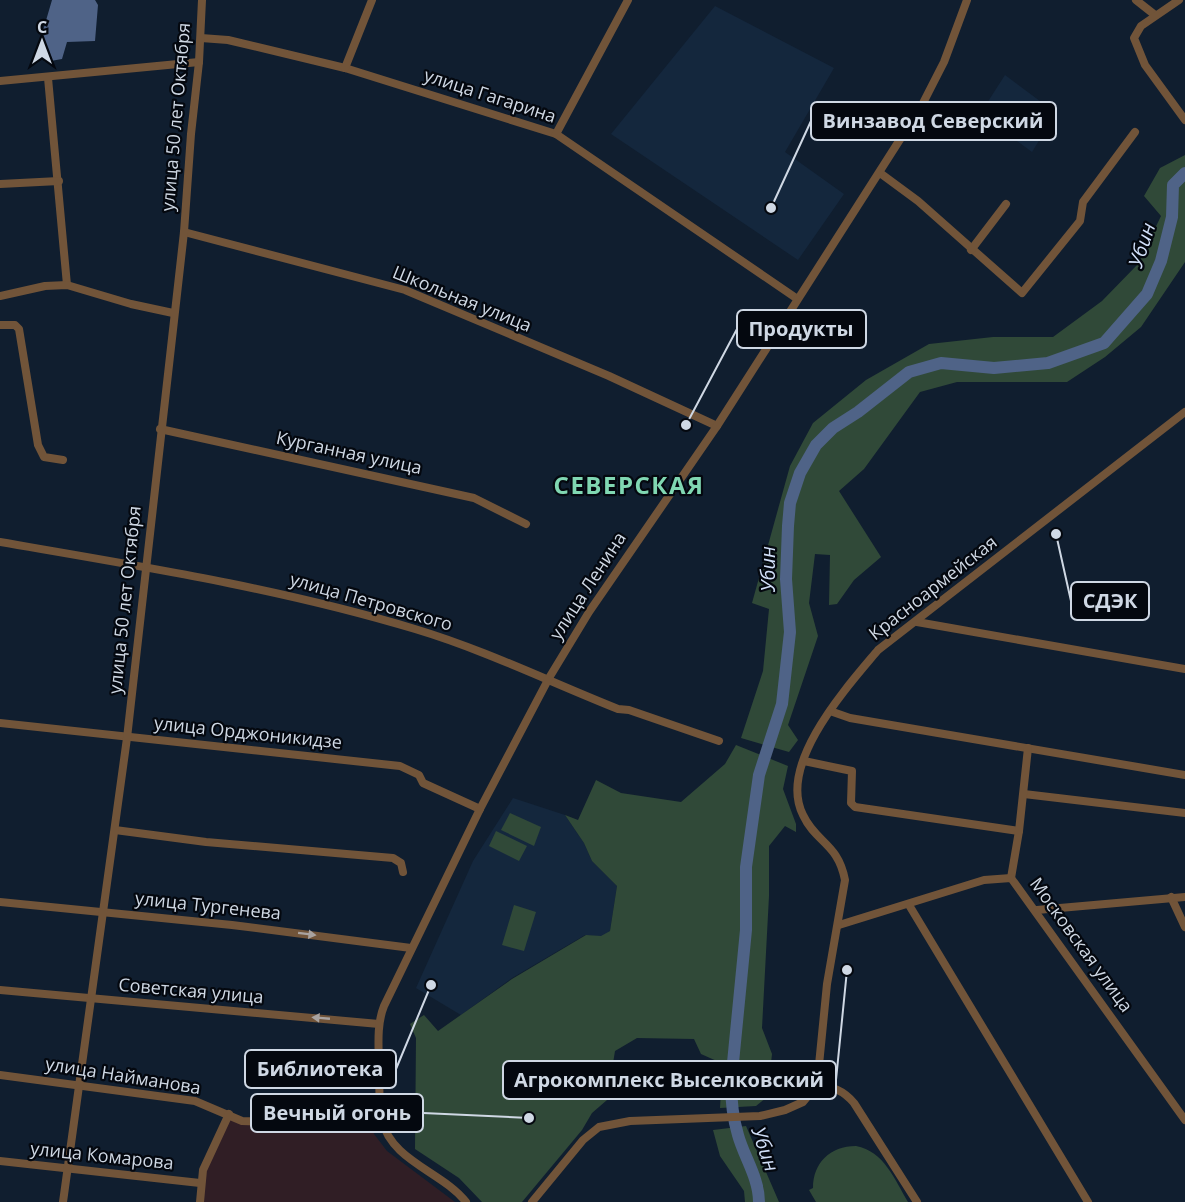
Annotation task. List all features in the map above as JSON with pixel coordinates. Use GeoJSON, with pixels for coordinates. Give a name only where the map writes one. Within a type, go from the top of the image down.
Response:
{"type":"FeatureCollection","features":[{"type":"Feature","properties":{"kind":"street","name":"улица 50 лет Октября"},"geometry":{"type":"LineString","coordinates":[[63,1202],[127,738],[173,313],[184,232],[201,38],[202,0]]}},
{"type":"Feature","properties":{"kind":"street"},"geometry":{"type":"LineString","coordinates":[[345,68],[372,0]]}},
{"type":"Feature","properties":{"kind":"street"},"geometry":{"type":"LineString","coordinates":[[556,134],[628,0]]}},
{"type":"Feature","properties":{"kind":"street","name":"улица Ленина"},"geometry":{"type":"LineString","coordinates":[[382,1122],[379,1024],[384,1006],[480,809],[549,678],[590,612],[717,426],[796,298],[922,105],[944,62],[967,0]]}},
{"type":"Feature","properties":{"kind":"street"},"geometry":{"type":"LineString","coordinates":[[1136,0],[1155,15]]}},
{"type":"Feature","properties":{"kind":"street"},"geometry":{"type":"LineString","coordinates":[[1179,0],[1141,26],[1134,38],[1145,65],[1185,120]]}},
{"type":"Feature","properties":{"kind":"street","name":"улица Гагарина"},"geometry":{"type":"LineString","coordinates":[[201,38],[228,40],[345,68],[556,134],[796,298]]}},
{"type":"Feature","properties":{"kind":"street"},"geometry":{"type":"LineString","coordinates":[[0,81],[48,78],[147,65],[199,62]]}},
{"type":"Feature","properties":{"kind":"street"},"geometry":{"type":"LineString","coordinates":[[48,78],[68,285]]}},
{"type":"Feature","properties":{"kind":"street"},"geometry":{"type":"LineString","coordinates":[[880,172],[918,201],[1022,293],[1080,221],[1083,202],[1135,132]]}},
{"type":"Feature","properties":{"kind":"street"},"geometry":{"type":"LineString","coordinates":[[0,184],[59,181]]}},
{"type":"Feature","properties":{"kind":"street"},"geometry":{"type":"LineString","coordinates":[[971,249],[1006,204]]}},
{"type":"Feature","properties":{"kind":"street","name":"Школьная улица"},"geometry":{"type":"LineString","coordinates":[[184,232],[405,290],[609,376],[717,426]]}},
{"type":"Feature","properties":{"kind":"street"},"geometry":{"type":"LineString","coordinates":[[0,296],[45,286],[68,285],[131,304],[173,313]]}},
{"type":"Feature","properties":{"kind":"street"},"geometry":{"type":"LineString","coordinates":[[0,325],[15,325],[19,329],[38,445],[44,457],[63,460]]}},
{"type":"Feature","properties":{"kind":"street","name":"Красноармейская"},"geometry":{"type":"LineString","coordinates":[[817,1085],[827,984],[839,925],[844,880],[842,864],[801,813],[796,796],[804,761],[830,711],[845,689],[878,650],[1185,412]]}},
{"type":"Feature","properties":{"kind":"street","name":"Курганная улица"},"geometry":{"type":"LineString","coordinates":[[160,429],[474,498],[526,524]]}},
{"type":"Feature","properties":{"kind":"street","name":"улица Петровского"},"geometry":{"type":"LineString","coordinates":[[0,542],[145,567],[320,602],[417,629],[549,678],[567,689],[618,709],[629,710],[719,741]]}},
{"type":"Feature","properties":{"kind":"street"},"geometry":{"type":"LineString","coordinates":[[917,622],[1185,669]]}},
{"type":"Feature","properties":{"kind":"street"},"geometry":{"type":"LineString","coordinates":[[830,711],[850,718],[1185,775]]}},
{"type":"Feature","properties":{"kind":"street","name":"улица Орджоникидзе"},"geometry":{"type":"LineString","coordinates":[[0,723],[400,766],[418,775],[423,783],[480,809]]}},
{"type":"Feature","properties":{"kind":"street"},"geometry":{"type":"LineString","coordinates":[[1011,878],[1020,831],[1028,747]]}},
{"type":"Feature","properties":{"kind":"street"},"geometry":{"type":"LineString","coordinates":[[804,761],[852,771],[851,803],[855,807],[1020,831]]}},
{"type":"Feature","properties":{"kind":"street"},"geometry":{"type":"LineString","coordinates":[[1024,794],[1185,813]]}},
{"type":"Feature","properties":{"kind":"street"},"geometry":{"type":"LineString","coordinates":[[115,830],[206,842],[393,858],[401,863],[403,872]]}},
{"type":"Feature","properties":{"kind":"street","name":"Московская улица"},"geometry":{"type":"LineString","coordinates":[[839,925],[984,880],[1011,878],[1037,910],[1185,1120]]}},
{"type":"Feature","properties":{"kind":"street"},"geometry":{"type":"LineString","coordinates":[[1172,897],[1185,927]]}},
{"type":"Feature","properties":{"kind":"street"},"geometry":{"type":"LineString","coordinates":[[1037,910],[1185,897]]}},
{"type":"Feature","properties":{"kind":"street","name":"улица Тургенева"},"geometry":{"type":"LineString","coordinates":[[0,902],[232,925],[411,948]]}},
{"type":"Feature","properties":{"kind":"street"},"geometry":{"type":"LineString","coordinates":[[909,905],[1088,1202]]}},
{"type":"Feature","properties":{"kind":"street","name":"Советская улица"},"geometry":{"type":"LineString","coordinates":[[0,990],[379,1024]]}},
{"type":"Feature","properties":{"kind":"street","name":"улица Найманова"},"geometry":{"type":"LineString","coordinates":[[0,1075],[195,1101],[242,1121],[359,1126],[382,1122]]}},
{"type":"Feature","properties":{"kind":"street"},"geometry":{"type":"LineString","coordinates":[[532,1202],[582,1140],[599,1127],[630,1121],[744,1117],[785,1110],[803,1102],[817,1085],[836,1088],[846,1093],[917,1202]]}},
{"type":"Feature","properties":{"kind":"street"},"geometry":{"type":"LineString","coordinates":[[200,1202],[203,1170],[229,1114]]}},
{"type":"Feature","properties":{"kind":"street"},"geometry":{"type":"LineString","coordinates":[[382,1122],[390,1139],[406,1156],[454,1187],[466,1202]]}},
{"type":"Feature","properties":{"kind":"street","name":"улица Комарова"},"geometry":{"type":"LineString","coordinates":[[0,1161],[200,1183]]}},
{"type":"Feature","properties":{"kind":"shaded area"},"geometry":{"type":"Polygon","coordinates":[[[52,0],[95,0],[98,5],[95,41],[67,42],[62,59],[45,62],[40,41],[52,0]]]}},
{"type":"Feature","properties":{"kind":"shaded area"},"geometry":{"type":"Polygon","coordinates":[[[715,6],[834,68],[785,152],[844,194],[798,260],[611,134],[715,6]]]}},
{"type":"Feature","properties":{"kind":"shaded area"},"geometry":{"type":"Polygon","coordinates":[[[1005,75],[1056,113],[1032,152],[980,114],[1005,75]]]}},
{"type":"Feature","properties":{"kind":"shaded area"},"geometry":{"type":"Polygon","coordinates":[[[513,798],[565,815],[584,843],[592,861],[617,886],[610,931],[602,937],[585,935],[512,978],[461,1015],[416,988],[473,861],[513,798]]]}},
{"type":"Feature","properties":{"kind":"shaded area"},"geometry":{"type":"Polygon","coordinates":[[[229,1114],[242,1121],[372,1124],[374,1134],[387,1151],[455,1202],[200,1202],[200,1183],[229,1114]]]}},
{"type":"Feature","properties":{"kind":"green space"},"geometry":{"type":"Polygon","coordinates":[[[1185,155],[1185,262],[1141,327],[1105,357],[1067,382],[957,382],[920,392],[864,469],[839,491],[881,557],[854,580],[837,604],[829,605],[830,555],[815,554],[809,603],[818,636],[788,725],[798,740],[789,752],[741,738],[763,671],[769,609],[752,603],[790,466],[813,423],[866,380],[929,344],[993,337],[1053,337],[1102,301],[1138,264],[1161,216],[1144,196],[1160,168],[1185,155]]]}},
{"type":"Feature","properties":{"kind":"green space"},"geometry":{"type":"Polygon","coordinates":[[[736,745],[788,766],[783,789],[796,824],[796,832],[785,826],[769,846],[769,896],[762,1028],[772,1054],[768,1090],[771,1094],[756,1106],[720,1108],[722,1075],[719,1062],[701,1054],[694,1039],[637,1038],[615,1051],[607,1100],[592,1113],[582,1130],[522,1202],[482,1202],[459,1178],[415,1149],[416,1038],[410,1024],[424,1015],[438,1031],[512,979],[586,935],[601,936],[610,931],[617,886],[592,861],[584,843],[565,815],[578,820],[596,780],[621,793],[681,802],[725,764],[736,745]]]}},
{"type":"Feature","properties":{"kind":"green space"},"geometry":{"type":"Polygon","coordinates":[[[510,813],[541,827],[534,846],[501,830],[510,813]]]}},
{"type":"Feature","properties":{"kind":"green space"},"geometry":{"type":"Polygon","coordinates":[[[496,831],[527,846],[519,861],[489,846],[496,831]]]}},
{"type":"Feature","properties":{"kind":"green space"},"geometry":{"type":"Polygon","coordinates":[[[514,905],[536,912],[524,951],[502,945],[514,905]]]}},
{"type":"Feature","properties":{"kind":"green space"},"geometry":{"type":"Polygon","coordinates":[[[746,1126],[779,1202],[745,1202],[744,1191],[720,1156],[713,1130],[746,1126]]]}},
{"type":"Feature","properties":{"kind":"green space"},"geometry":{"type":"Polygon","coordinates":[[[856,1146],[866,1149],[881,1160],[908,1202],[816,1202],[809,1190],[813,1188],[816,1171],[820,1164],[838,1149],[856,1146]]]}},
{"type":"Feature","properties":{"kind":"waterway","name":"Убин"},"geometry":{"type":"LineString","coordinates":[[759,1202],[757,1184],[736,1129],[731,1083],[746,930],[746,867],[759,775],[782,704],[790,632],[786,579],[788,526],[790,503],[800,473],[816,445],[833,428],[858,412],[909,372],[941,363],[994,368],[1048,363],[1104,343],[1147,294],[1161,261],[1172,217],[1173,185],[1185,173]]}},
{"type":"Feature","properties":{"kind":"place","name":"Винзавод Северский"},"geometry":{"type":"Point","coordinates":[771,208]}},
{"type":"Feature","properties":{"kind":"place","name":"Продукты"},"geometry":{"type":"Point","coordinates":[686,425]}},
{"type":"Feature","properties":{"kind":"place","name":"СДЭК"},"geometry":{"type":"Point","coordinates":[1056,534]}},
{"type":"Feature","properties":{"kind":"place","name":"Агрокомплекс Выселковский"},"geometry":{"type":"Point","coordinates":[847,970]}},
{"type":"Feature","properties":{"kind":"place","name":"Библиотека"},"geometry":{"type":"Point","coordinates":[431,985]}},
{"type":"Feature","properties":{"kind":"place","name":"Вечный огонь"},"geometry":{"type":"Point","coordinates":[529,1118]}},
{"type":"Feature","properties":{"kind":"district","name":"СЕВЕРСКАЯ"},"geometry":{"type":"Point","coordinates":[629,486]}}]}
